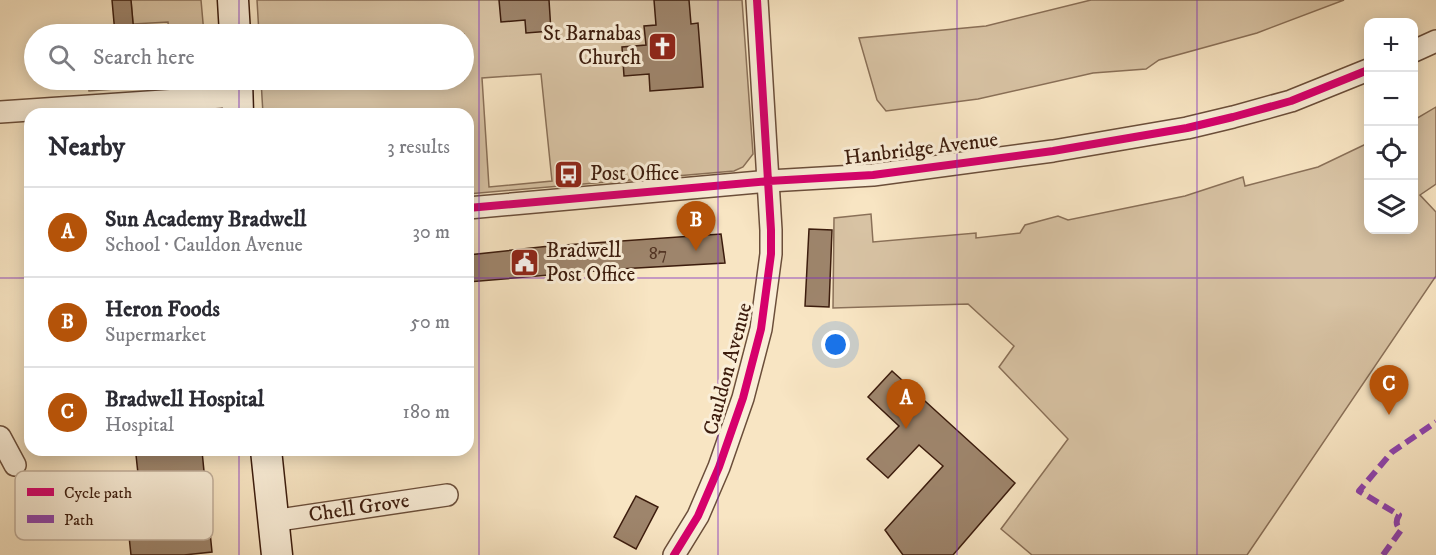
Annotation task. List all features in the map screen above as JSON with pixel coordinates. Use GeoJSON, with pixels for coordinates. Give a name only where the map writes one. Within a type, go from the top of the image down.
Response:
{"type":"FeatureCollection","features":[{"type":"Feature","properties":{"kind":"street"},"geometry":{"type":"LineString","coordinates":[[233,0],[234,24]]}},
{"type":"Feature","properties":{"kind":"street","name":"Cauldon Avenue"},"geometry":{"type":"LineString","coordinates":[[674,555],[698,516],[719,467],[743,398],[761,330],[771,254],[769,181],[756,0]]}},
{"type":"Feature","properties":{"kind":"street"},"geometry":{"type":"LineString","coordinates":[[1418,49],[1436,41]]}},
{"type":"Feature","properties":{"kind":"street","name":"Hanbridge Avenue"},"geometry":{"type":"LineString","coordinates":[[474,207],[884,173],[1053,151],[1187,128],[1291,101],[1364,72]]}},
{"type":"Feature","properties":{"kind":"street"},"geometry":{"type":"LineString","coordinates":[[60,108],[238,96]]}},
{"type":"Feature","properties":{"kind":"street"},"geometry":{"type":"LineString","coordinates":[[0,112],[24,110]]}},
{"type":"Feature","properties":{"kind":"street"},"geometry":{"type":"LineString","coordinates":[[0,436],[15,465]]}},
{"type":"Feature","properties":{"kind":"street"},"geometry":{"type":"LineString","coordinates":[[267,456],[277,555]]}},
{"type":"Feature","properties":{"kind":"street","name":"Chell Grove"},"geometry":{"type":"LineString","coordinates":[[272,521],[447,495]]}},
{"type":"Feature","properties":{"kind":"shaded area"},"geometry":{"type":"Polygon","coordinates":[[[131,0],[201,0],[203,24],[168,24],[168,22],[133,24],[131,0]]]}},
{"type":"Feature","properties":{"kind":"shaded area"},"geometry":{"type":"Polygon","coordinates":[[[257,0],[742,0],[753,154],[743,167],[734,171],[474,193],[474,108],[263,108],[262,90],[474,90],[474,24],[258,24],[257,0]],[[541,74],[482,78],[489,187],[552,181],[541,74]]]}},
{"type":"Feature","properties":{"kind":"shaded area"},"geometry":{"type":"Polygon","coordinates":[[[1091,0],[1344,0],[1257,33],[1159,60],[1146,69],[1093,73],[978,99],[886,111],[877,100],[859,38],[986,26],[1091,0]]]}},
{"type":"Feature","properties":{"kind":"shaded area"},"geometry":{"type":"Polygon","coordinates":[[[1436,107],[1436,184],[1420,195],[1436,212],[1436,276],[1247,555],[1032,555],[1001,529],[1068,439],[999,367],[1014,346],[968,304],[833,308],[834,218],[871,214],[873,242],[976,233],[976,238],[1020,233],[1025,225],[1058,216],[1068,220],[1185,196],[1243,177],[1245,186],[1318,167],[1364,145],[1364,234],[1418,234],[1418,118],[1436,107]]]}},
{"type":"Feature","properties":{"kind":"building"},"geometry":{"type":"Polygon","coordinates":[[[112,0],[131,0],[133,24],[114,24],[112,0]]]}},
{"type":"Feature","properties":{"kind":"building"},"geometry":{"type":"Polygon","coordinates":[[[499,0],[549,0],[551,31],[526,33],[525,20],[501,22],[499,0]]]}},
{"type":"Feature","properties":{"kind":"building","name":"St Barnabas Church"},"geometry":{"type":"Polygon","coordinates":[[[654,0],[689,0],[691,24],[698,23],[703,87],[650,91],[649,74],[624,76],[622,47],[646,45],[644,26],[656,25],[654,0]]]}},
{"type":"Feature","properties":{"kind":"building"},"geometry":{"type":"Polygon","coordinates":[[[809,229],[832,230],[829,307],[805,306],[809,229]]]}},
{"type":"Feature","properties":{"kind":"building"},"geometry":{"type":"Polygon","coordinates":[[[721,234],[725,263],[619,269],[474,281],[474,254],[550,246],[721,234]]]}},
{"type":"Feature","properties":{"kind":"building"},"geometry":{"type":"Polygon","coordinates":[[[892,371],[1015,483],[953,555],[903,555],[885,530],[943,466],[919,445],[888,478],[867,459],[899,426],[868,397],[892,371]]]}},
{"type":"Feature","properties":{"kind":"building"},"geometry":{"type":"Polygon","coordinates":[[[136,456],[202,456],[204,471],[138,471],[136,456]]]}},
{"type":"Feature","properties":{"kind":"building"},"geometry":{"type":"Polygon","coordinates":[[[636,496],[658,507],[636,549],[614,537],[636,496]]]}},
{"type":"Feature","properties":{"kind":"building"},"geometry":{"type":"Polygon","coordinates":[[[129,540],[211,540],[212,552],[184,555],[131,555],[129,540]]]}},
{"type":"Feature","properties":{"kind":"marked path"},"geometry":{"type":"LineString","coordinates":[[1383,555],[1401,530],[1397,523],[1399,515],[1359,491],[1392,452],[1436,422]]}},
{"type":"Feature","properties":{"kind":"cycle path"},"geometry":{"type":"LineString","coordinates":[[674,555],[698,516],[719,467],[743,398],[761,329],[771,254],[771,230],[757,0]]}},
{"type":"Feature","properties":{"kind":"cycle path"},"geometry":{"type":"LineString","coordinates":[[474,207],[769,181],[873,175],[1053,151],[1187,128],[1233,117],[1291,101],[1364,72]]}},
{"type":"Feature","properties":{"kind":"place","name":"St Barnabas Church"},"geometry":{"type":"Point","coordinates":[662,46]}},
{"type":"Feature","properties":{"kind":"place","name":"Post Office"},"geometry":{"type":"Point","coordinates":[569,174]}},
{"type":"Feature","properties":{"kind":"place","name":"Heron Foods"},"geometry":{"type":"Point","coordinates":[696,251]}},
{"type":"Feature","properties":{"kind":"place","name":"Bradwell Post Office"},"geometry":{"type":"Point","coordinates":[525,263]}},
{"type":"Feature","properties":{"kind":"place","name":"Bradwell Hospital"},"geometry":{"type":"Point","coordinates":[1389,415]}},
{"type":"Feature","properties":{"kind":"place","name":"Sun Academy Bradwell"},"geometry":{"type":"Point","coordinates":[906,429]}}]}
